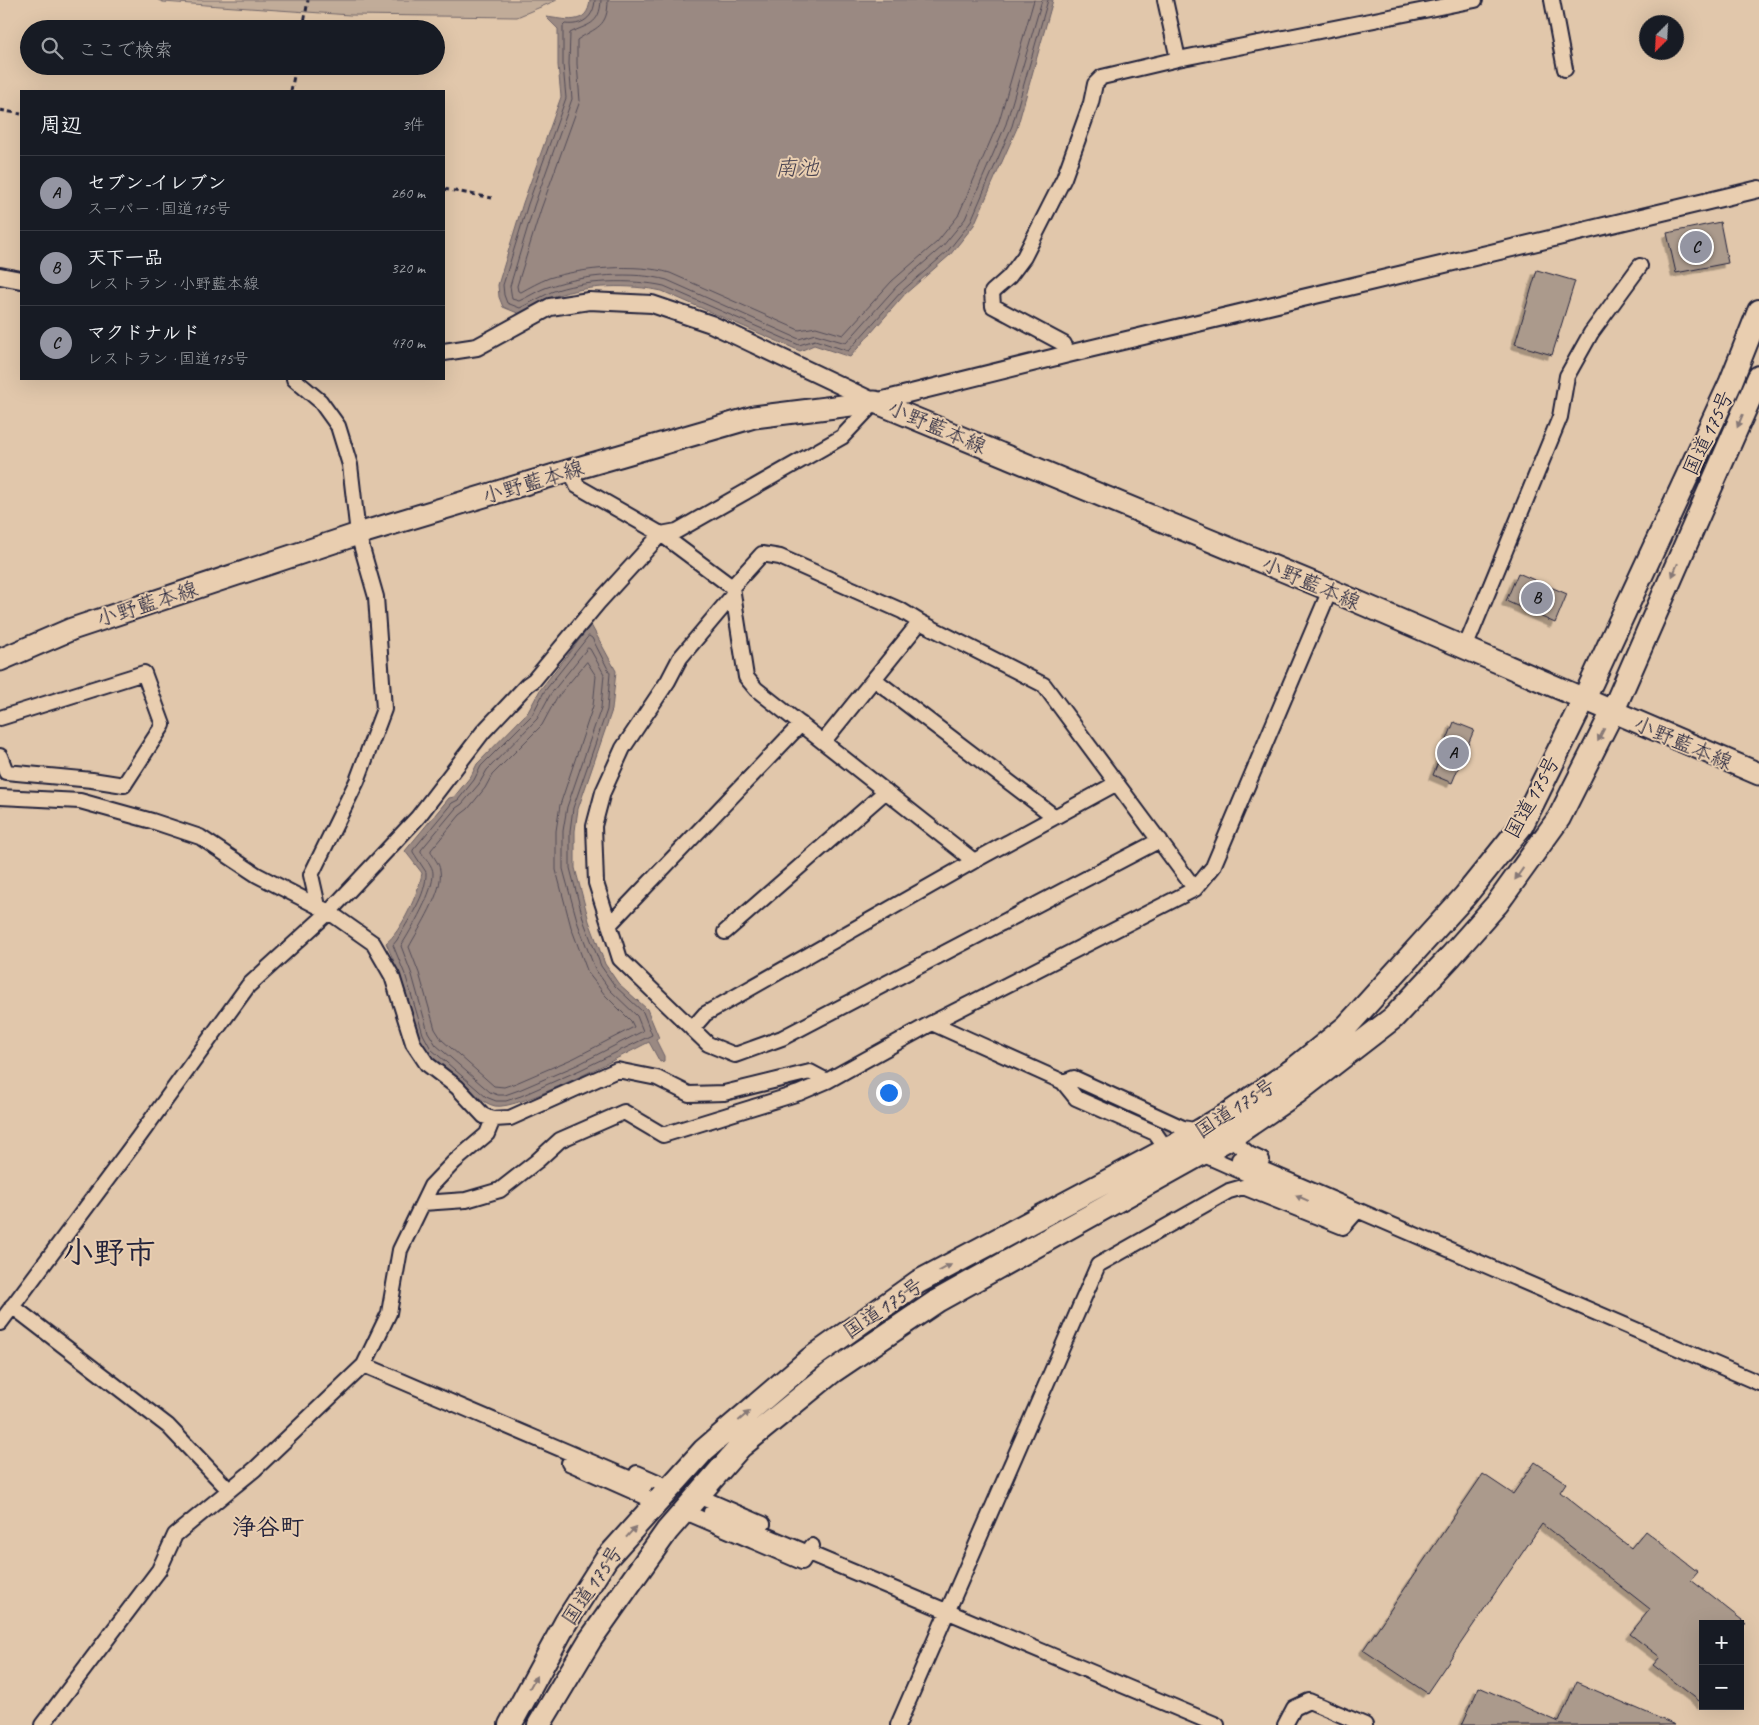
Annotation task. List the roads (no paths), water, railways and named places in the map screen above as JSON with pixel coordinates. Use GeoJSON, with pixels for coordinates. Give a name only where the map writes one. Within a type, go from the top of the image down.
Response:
{"type":"FeatureCollection","features":[{"type":"Feature","properties":{"kind":"highway","name":"国道175号"},"geometry":{"type":"LineString","coordinates":[[510,1725],[566,1622],[606,1559],[657,1492],[704,1450],[810,1358],[918,1282],[1199,1132],[1294,1069],[1347,1026],[1465,896],[1522,825],[1584,699],[1730,384],[1759,310]]}},
{"type":"Feature","properties":{"kind":"highway","name":"国道175号"},"geometry":{"type":"LineString","coordinates":[[539,1725],[590,1640],[667,1531],[697,1506],[740,1447],[832,1372],[937,1301],[1230,1138],[1296,1093],[1393,1018],[1451,956],[1498,904],[1559,818],[1612,713],[1759,377]]}},
{"type":"Feature","properties":{"kind":"main road","name":"小野藍本線"},"geometry":{"type":"LineString","coordinates":[[0,660],[72,629],[358,534],[571,470],[754,417],[875,402],[1330,590],[1584,699],[1612,713],[1759,774]]}},
{"type":"Feature","properties":{"kind":"street"},"geometry":{"type":"LineString","coordinates":[[1166,0],[1178,59]]}},
{"type":"Feature","properties":{"kind":"street"},"geometry":{"type":"LineString","coordinates":[[1068,354],[1064,344],[993,306],[992,292],[1009,277],[1024,257],[1064,178],[1091,103],[1095,84],[1102,77],[1178,59],[1475,0]]}},
{"type":"Feature","properties":{"kind":"street"},"geometry":{"type":"LineString","coordinates":[[1552,0],[1565,69]]}},
{"type":"Feature","properties":{"kind":"street"},"geometry":{"type":"LineString","coordinates":[[0,1323],[248,986],[418,817],[483,732],[534,680],[598,603],[661,534],[677,531],[842,437],[875,402],[1759,189]]}},
{"type":"Feature","properties":{"kind":"street"},"geometry":{"type":"LineString","coordinates":[[1465,648],[1560,418],[1567,376],[1591,333],[1640,266]]}},
{"type":"Feature","properties":{"kind":"street"},"geometry":{"type":"LineString","coordinates":[[0,276],[20,280]]}},
{"type":"Feature","properties":{"kind":"street"},"geometry":{"type":"LineString","coordinates":[[445,352],[477,347],[550,307],[589,301],[652,304],[711,324],[875,402]]}},
{"type":"Feature","properties":{"kind":"street"},"geometry":{"type":"LineString","coordinates":[[295,380],[320,401],[338,426],[350,465],[358,534],[376,597],[384,709],[357,781],[311,875],[324,909]]}},
{"type":"Feature","properties":{"kind":"street"},"geometry":{"type":"LineString","coordinates":[[571,470],[578,486],[661,534],[733,591],[746,677],[756,689],[974,861]]}},
{"type":"Feature","properties":{"kind":"street"},"geometry":{"type":"LineString","coordinates":[[1160,840],[782,1038],[735,1055],[708,1044],[620,960],[596,883],[594,826],[603,792],[623,748],[668,681],[680,658],[762,554],[780,557],[902,611],[1044,685],[1160,840],[1195,889]]}},
{"type":"Feature","properties":{"kind":"street"},"geometry":{"type":"LineString","coordinates":[[423,1203],[466,1200],[500,1190],[560,1140],[624,1112],[663,1135],[800,1093],[827,1081],[932,1023],[1195,889],[1213,867],[1330,590]]}},
{"type":"Feature","properties":{"kind":"street"},"geometry":{"type":"LineString","coordinates":[[824,741],[920,622]]}},
{"type":"Feature","properties":{"kind":"street"},"geometry":{"type":"LineString","coordinates":[[0,718],[144,673],[163,725],[124,785],[6,772],[0,756]]}},
{"type":"Feature","properties":{"kind":"street"},"geometry":{"type":"LineString","coordinates":[[874,679],[1055,817]]}},
{"type":"Feature","properties":{"kind":"street"},"geometry":{"type":"LineString","coordinates":[[609,925],[801,724]]}},
{"type":"Feature","properties":{"kind":"street"},"geometry":{"type":"LineString","coordinates":[[692,1029],[705,1014],[974,861],[1117,783]]}},
{"type":"Feature","properties":{"kind":"street"},"geometry":{"type":"LineString","coordinates":[[725,932],[886,791]]}},
{"type":"Feature","properties":{"kind":"street"},"geometry":{"type":"LineString","coordinates":[[0,797],[80,801],[152,821],[200,837],[257,875],[324,909],[373,944],[392,976],[414,1043],[427,1064],[456,1087],[484,1116],[492,1119],[510,1118],[617,1070],[657,1078],[689,1094],[724,1093],[810,1072],[827,1081]]}},
{"type":"Feature","properties":{"kind":"street"},"geometry":{"type":"LineString","coordinates":[[932,1023],[1165,1127]]}},
{"type":"Feature","properties":{"kind":"street"},"geometry":{"type":"LineString","coordinates":[[1063,1082],[1074,1078],[1183,1128],[1199,1132]]}},
{"type":"Feature","properties":{"kind":"street"},"geometry":{"type":"LineString","coordinates":[[1063,1082],[1076,1098],[1154,1133],[1167,1150]]}},
{"type":"Feature","properties":{"kind":"street"},"geometry":{"type":"LineString","coordinates":[[42,1725],[159,1570],[175,1535],[255,1468],[364,1365],[389,1313],[400,1250],[431,1186],[454,1162],[487,1134],[492,1119]]}},
{"type":"Feature","properties":{"kind":"street"},"geometry":{"type":"LineString","coordinates":[[1230,1138],[1248,1154],[1352,1201],[1357,1211]]}},
{"type":"Feature","properties":{"kind":"street"},"geometry":{"type":"LineString","coordinates":[[1202,1154],[1333,1212],[1357,1211]]}},
{"type":"Feature","properties":{"kind":"street"},"geometry":{"type":"LineString","coordinates":[[1239,1159],[1759,1383]]}},
{"type":"Feature","properties":{"kind":"street"},"geometry":{"type":"LineString","coordinates":[[898,1725],[1098,1265],[1229,1191],[1244,1187],[1343,1227],[1357,1211]]}},
{"type":"Feature","properties":{"kind":"street"},"geometry":{"type":"LineString","coordinates":[[12,1306],[168,1426],[228,1490]]}},
{"type":"Feature","properties":{"kind":"street"},"geometry":{"type":"LineString","coordinates":[[364,1365],[657,1492]]}},
{"type":"Feature","properties":{"kind":"street"},"geometry":{"type":"LineString","coordinates":[[569,1444],[657,1492],[560,1459],[563,1450],[569,1444]]}},
{"type":"Feature","properties":{"kind":"street"},"geometry":{"type":"LineString","coordinates":[[697,1506],[812,1545],[802,1562],[697,1506]]}},
{"type":"Feature","properties":{"kind":"street"},"geometry":{"type":"LineString","coordinates":[[697,1506],[1217,1725]]}},
{"type":"Feature","properties":{"kind":"street"},"geometry":{"type":"LineString","coordinates":[[1285,1725],[1294,1708],[1309,1701],[1365,1725]]}},
{"type":"Feature","properties":{"kind":"water","name":"南池"},"geometry":{"type":"Polygon","coordinates":[[[590,0],[1053,0],[1017,128],[974,225],[950,255],[905,294],[850,357],[814,345],[800,351],[662,291],[636,287],[594,288],[567,292],[537,304],[520,314],[503,307],[499,297],[498,285],[523,203],[561,97],[558,65],[558,29],[546,17],[567,20],[580,18],[588,9],[590,0]]]}},
{"type":"Feature","properties":{"kind":"water"},"geometry":{"type":"Polygon","coordinates":[[[591,625],[616,671],[612,710],[578,809],[575,831],[575,868],[589,921],[605,964],[618,983],[647,1009],[659,1038],[656,1040],[664,1056],[664,1061],[660,1062],[649,1042],[547,1091],[525,1100],[495,1106],[479,1098],[425,1049],[417,1032],[396,965],[386,943],[392,938],[403,921],[417,890],[422,873],[405,851],[449,798],[454,797],[471,776],[477,764],[528,712],[540,690],[591,625]]]}},
{"type":"Feature","properties":{"kind":"tunnel"},"geometry":{"type":"LineString","coordinates":[[1165,1127],[1189,1138]]}},
{"type":"Feature","properties":{"kind":"tunnel"},"geometry":{"type":"LineString","coordinates":[[1209,1146],[1239,1159]]}},
{"type":"Feature","properties":{"kind":"tunnel"},"geometry":{"type":"LineString","coordinates":[[645,1485],[711,1512]]}},
{"type":"Feature","properties":{"kind":"place","name":"マクドナルド"},"geometry":{"type":"Point","coordinates":[1696,247]}},
{"type":"Feature","properties":{"kind":"place","name":"天下一品"},"geometry":{"type":"Point","coordinates":[1537,598]}},
{"type":"Feature","properties":{"kind":"place","name":"セブン-イレブン"},"geometry":{"type":"Point","coordinates":[1453,753]}},
{"type":"Feature","properties":{"kind":"district","name":"小野市"},"geometry":{"type":"Point","coordinates":[109,1252]}},
{"type":"Feature","properties":{"kind":"district","name":"浄谷町"},"geometry":{"type":"Point","coordinates":[268,1527]}}]}
